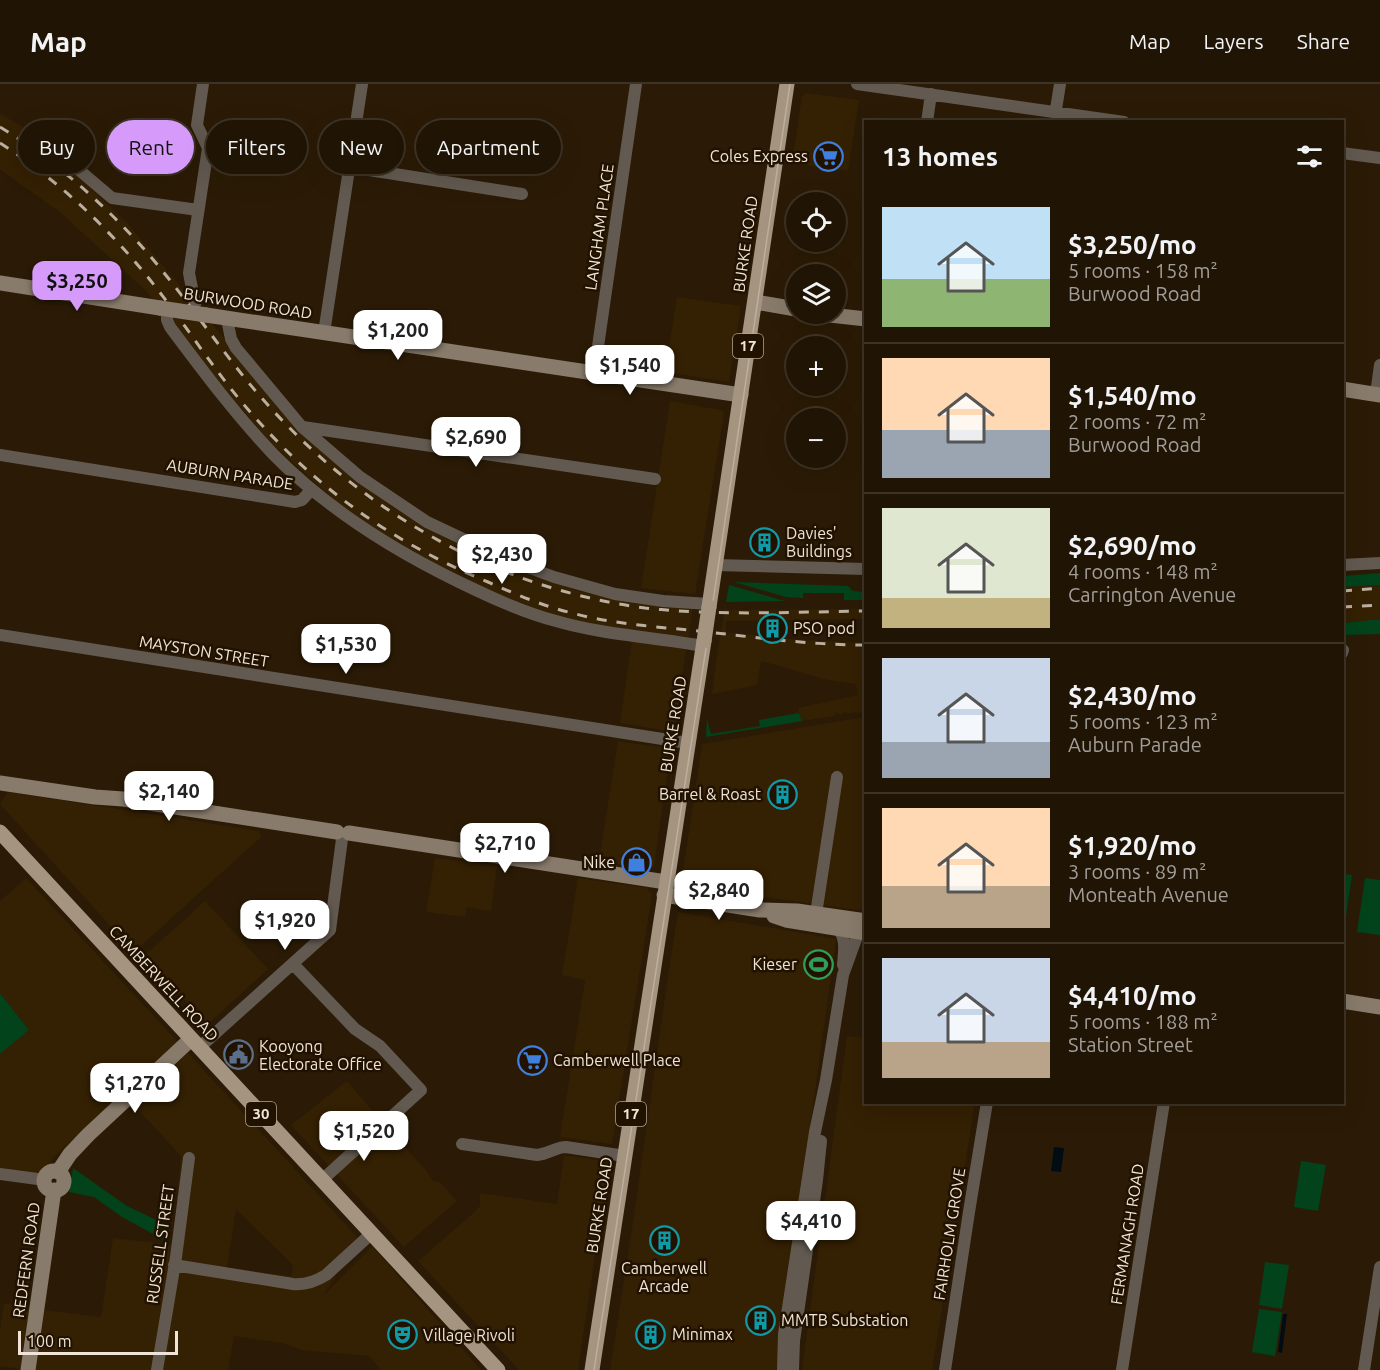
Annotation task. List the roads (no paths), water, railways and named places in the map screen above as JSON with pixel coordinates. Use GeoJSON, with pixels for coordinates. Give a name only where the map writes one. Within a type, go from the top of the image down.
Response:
{"type":"FeatureCollection","features":[{"type":"Feature","properties":{"kind":"main road","name":"BURKE ROAD"},"geometry":{"type":"LineString","coordinates":[[592,1370],[704,644],[787,84]]}},
{"type":"Feature","properties":{"kind":"main road","name":"CAMBERWELL ROAD"},"geometry":{"type":"LineString","coordinates":[[0,832],[498,1370]]}},
{"type":"Feature","properties":{"kind":"street"},"geometry":{"type":"LineString","coordinates":[[200,310],[189,273],[207,148],[197,125],[203,84]]}},
{"type":"Feature","properties":{"kind":"street"},"geometry":{"type":"LineString","coordinates":[[357,120],[362,84]]}},
{"type":"Feature","properties":{"kind":"street","name":"LANGHAM PLACE"},"geometry":{"type":"LineString","coordinates":[[594,374],[636,84]]}},
{"type":"Feature","properties":{"kind":"street"},"geometry":{"type":"LineString","coordinates":[[857,84],[931,94],[1055,117],[1096,120]]}},
{"type":"Feature","properties":{"kind":"street"},"geometry":{"type":"LineString","coordinates":[[1055,117],[1060,84]]}},
{"type":"Feature","properties":{"kind":"street"},"geometry":{"type":"LineString","coordinates":[[927,120],[931,94]]}},
{"type":"Feature","properties":{"kind":"street"},"geometry":{"type":"LineString","coordinates":[[1344,153],[1380,158]]}},
{"type":"Feature","properties":{"kind":"street"},"geometry":{"type":"LineString","coordinates":[[84,174],[112,198],[198,210]]}},
{"type":"Feature","properties":{"kind":"street"},"geometry":{"type":"LineString","coordinates":[[324,333],[349,174]]}},
{"type":"Feature","properties":{"kind":"street"},"geometry":{"type":"LineString","coordinates":[[395,174],[522,194]]}},
{"type":"Feature","properties":{"kind":"street","name":"BURWOOD ROAD"},"geometry":{"type":"LineString","coordinates":[[0,283],[164,311],[200,310],[227,318],[741,395]]}},
{"type":"Feature","properties":{"kind":"street"},"geometry":{"type":"LineString","coordinates":[[755,302],[786,307]]}},
{"type":"Feature","properties":{"kind":"street"},"geometry":{"type":"LineString","coordinates":[[164,311],[171,327],[231,407],[275,455],[312,490]]}},
{"type":"Feature","properties":{"kind":"street"},"geometry":{"type":"LineString","coordinates":[[846,317],[864,319]]}},
{"type":"Feature","properties":{"kind":"street"},"geometry":{"type":"LineString","coordinates":[[227,318],[231,339],[237,348],[302,427],[360,477],[427,522],[503,558],[554,577],[615,594],[709,605]]}},
{"type":"Feature","properties":{"kind":"street"},"geometry":{"type":"LineString","coordinates":[[1344,389],[1378,394],[1380,365]]}},
{"type":"Feature","properties":{"kind":"street"},"geometry":{"type":"LineString","coordinates":[[302,427],[655,479]]}},
{"type":"Feature","properties":{"kind":"street","name":"AUBURN PARADE"},"geometry":{"type":"LineString","coordinates":[[0,455],[295,502],[302,500],[312,490],[337,510],[401,551],[456,581],[515,607],[547,619],[572,625],[630,636],[704,644]]}},
{"type":"Feature","properties":{"kind":"street"},"geometry":{"type":"LineString","coordinates":[[1344,565],[1380,563]]}},
{"type":"Feature","properties":{"kind":"street"},"geometry":{"type":"LineString","coordinates":[[715,565],[864,568]]}},
{"type":"Feature","properties":{"kind":"street","name":"MAYSTON STREET"},"geometry":{"type":"LineString","coordinates":[[0,635],[688,743]]}},
{"type":"Feature","properties":{"kind":"street"},"geometry":{"type":"LineString","coordinates":[[815,920],[837,777]]}},
{"type":"Feature","properties":{"kind":"street"},"geometry":{"type":"LineString","coordinates":[[2,784],[123,799],[343,834],[665,889],[760,910],[797,911],[815,920],[852,925],[863,930],[857,938],[843,975]]}},
{"type":"Feature","properties":{"kind":"street"},"geometry":{"type":"LineString","coordinates":[[195,1043],[293,964],[330,930],[343,834]]}},
{"type":"Feature","properties":{"kind":"street"},"geometry":{"type":"LineString","coordinates":[[788,1368],[784,1340],[792,1318],[819,1109],[843,975],[844,938],[837,923]]}},
{"type":"Feature","properties":{"kind":"street"},"geometry":{"type":"LineString","coordinates":[[293,964],[355,1029],[380,1046],[421,1090],[322,1180]]}},
{"type":"Feature","properties":{"kind":"street"},"geometry":{"type":"LineString","coordinates":[[1344,1001],[1380,1007]]}},
{"type":"Feature","properties":{"kind":"street","name":"REDFERN ROAD"},"geometry":{"type":"LineString","coordinates":[[28,1370],[52,1181],[70,1154],[88,1135],[195,1043]]}},
{"type":"Feature","properties":{"kind":"street","name":"FAIRHOLM GROVE"},"geometry":{"type":"LineString","coordinates":[[945,1370],[987,1104]]}},
{"type":"Feature","properties":{"kind":"street","name":"FERMANAGH ROAD"},"geometry":{"type":"LineString","coordinates":[[1122,1370],[1164,1104]]}},
{"type":"Feature","properties":{"kind":"street"},"geometry":{"type":"LineString","coordinates":[[462,1144],[537,1155],[566,1147],[625,1156]]}},
{"type":"Feature","properties":{"kind":"street","name":"RUSSELL STREET"},"geometry":{"type":"LineString","coordinates":[[157,1370],[189,1158]]}},
{"type":"Feature","properties":{"kind":"street"},"geometry":{"type":"LineString","coordinates":[[0,1174],[52,1181]]}},
{"type":"Feature","properties":{"kind":"street"},"geometry":{"type":"LineString","coordinates":[[174,1265],[293,1284],[306,1284],[326,1275],[372,1233]]}},
{"type":"Feature","properties":{"kind":"street"},"geometry":{"type":"LineString","coordinates":[[1364,1370],[1380,1267]]}},
{"type":"Feature","properties":{"kind":"tram line"},"geometry":{"type":"LineString","coordinates":[[594,1370],[707,642],[790,84]]}},
{"type":"Feature","properties":{"kind":"railway"},"geometry":{"type":"LineString","coordinates":[[0,127],[58,168],[94,198],[128,232],[170,280],[244,377],[309,447],[344,478],[382,506],[422,531],[507,572],[552,588],[598,600],[645,608],[727,613],[864,611]]}},
{"type":"Feature","properties":{"kind":"railway"},"geometry":{"type":"LineString","coordinates":[[0,143],[44,174],[123,248],[158,290],[240,400],[294,458],[352,507],[416,548],[451,566],[519,595],[550,607],[589,617],[640,625],[787,641],[864,645]]}},
{"type":"Feature","properties":{"kind":"railway"},"geometry":{"type":"LineString","coordinates":[[1344,591],[1380,588]]}},
{"type":"Feature","properties":{"kind":"railway"},"geometry":{"type":"LineString","coordinates":[[1344,607],[1380,605]]}},
{"type":"Feature","properties":{"kind":"place","name":"Coles Express"},"geometry":{"type":"Point","coordinates":[829,156]}},
{"type":"Feature","properties":{"kind":"place","name":"Davies' Buildings"},"geometry":{"type":"Point","coordinates":[765,542]}},
{"type":"Feature","properties":{"kind":"place","name":"PSO pod"},"geometry":{"type":"Point","coordinates":[772,628]}},
{"type":"Feature","properties":{"kind":"place","name":"Barrel & Roast"},"geometry":{"type":"Point","coordinates":[782,794]}},
{"type":"Feature","properties":{"kind":"place","name":"Nike"},"geometry":{"type":"Point","coordinates":[636,862]}},
{"type":"Feature","properties":{"kind":"place","name":"Kieser"},"geometry":{"type":"Point","coordinates":[818,964]}},
{"type":"Feature","properties":{"kind":"place","name":"Kooyong Electorate Office"},"geometry":{"type":"Point","coordinates":[238,1055]}},
{"type":"Feature","properties":{"kind":"place","name":"Camberwell Place"},"geometry":{"type":"Point","coordinates":[532,1060]}},
{"type":"Feature","properties":{"kind":"place","name":"Camberwell Arcade"},"geometry":{"type":"Point","coordinates":[664,1240]}},
{"type":"Feature","properties":{"kind":"place","name":"MMTB Substation"},"geometry":{"type":"Point","coordinates":[760,1320]}},
{"type":"Feature","properties":{"kind":"place","name":"Minimax"},"geometry":{"type":"Point","coordinates":[651,1334]}},
{"type":"Feature","properties":{"kind":"place","name":"Village Rivoli"},"geometry":{"type":"Point","coordinates":[402,1335]}}]}
